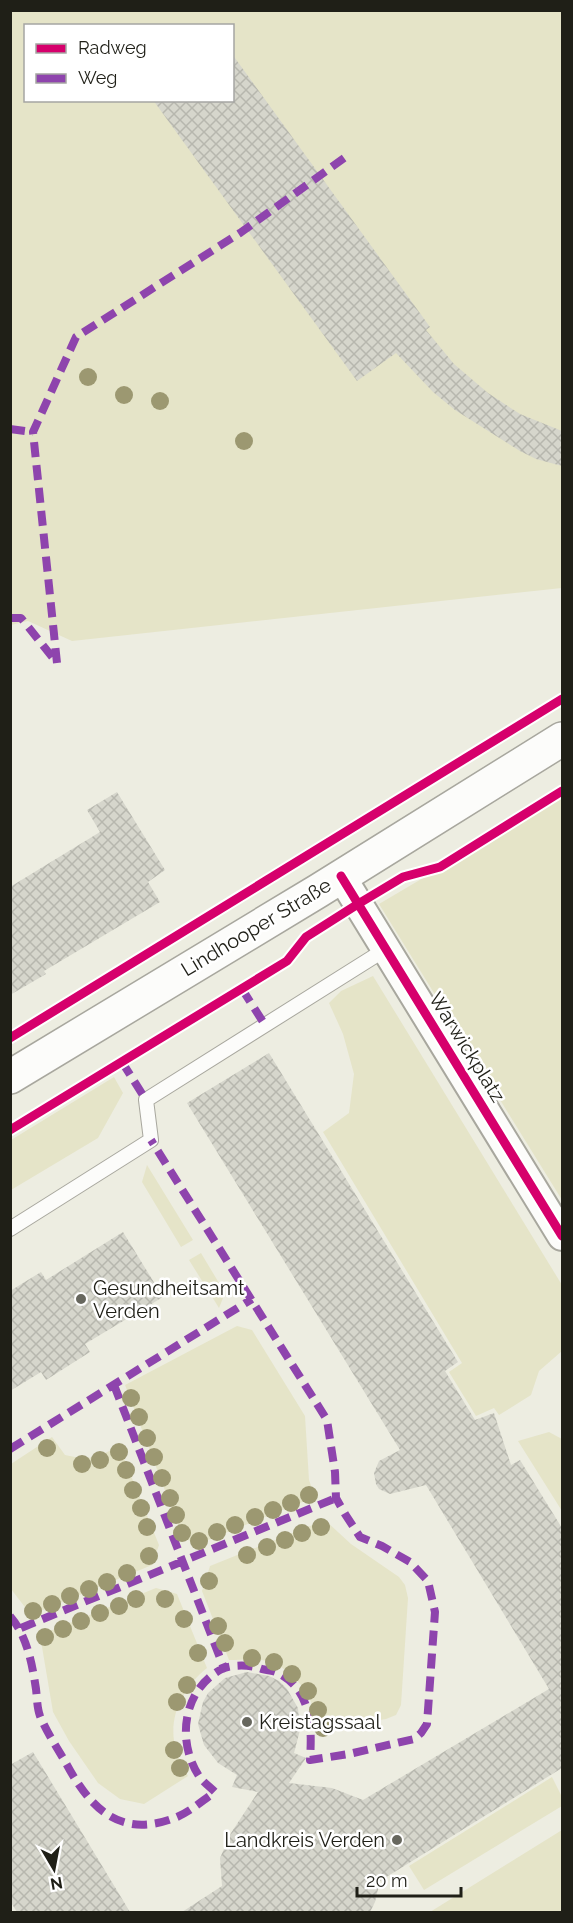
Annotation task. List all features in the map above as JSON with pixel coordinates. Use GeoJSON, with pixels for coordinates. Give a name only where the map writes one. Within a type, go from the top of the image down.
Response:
{"type":"FeatureCollection","features":[{"type":"Feature","properties":{"kind":"main road","name":"Lindhooper Straße"},"geometry":{"type":"LineString","coordinates":[[10,1077],[562,739]]}},
{"type":"Feature","properties":{"kind":"street","name":"Warwickplatz"},"geometry":{"type":"LineString","coordinates":[[341,876],[562,1236]]}},
{"type":"Feature","properties":{"kind":"lane"},"geometry":{"type":"LineString","coordinates":[[10,1229],[151,1140],[146,1100],[386,949]]}},
{"type":"Feature","properties":{"kind":"green space"},"geometry":{"type":"Polygon","coordinates":[[[10,11],[562,11],[562,588],[72,641],[28,621],[11,625],[10,11]]]}},
{"type":"Feature","properties":{"kind":"green space"},"geometry":{"type":"Polygon","coordinates":[[[562,796],[562,1200],[379,904],[562,796]]]}},
{"type":"Feature","properties":{"kind":"green space"},"geometry":{"type":"Polygon","coordinates":[[[373,976],[562,1285],[562,1351],[539,1371],[531,1395],[499,1415],[494,1408],[476,1416],[449,1372],[462,1363],[323,1132],[349,1113],[354,1074],[343,1034],[329,1003],[341,991],[373,976]]]}},
{"type":"Feature","properties":{"kind":"green space"},"geometry":{"type":"Polygon","coordinates":[[[114,1077],[123,1093],[98,1138],[11,1190],[11,1140],[114,1077]]]}},
{"type":"Feature","properties":{"kind":"green space"},"geometry":{"type":"Polygon","coordinates":[[[147,1165],[193,1240],[181,1247],[142,1182],[147,1165]]]}},
{"type":"Feature","properties":{"kind":"green space"},"geometry":{"type":"Polygon","coordinates":[[[201,1253],[225,1293],[219,1308],[189,1260],[201,1253]]]}},
{"type":"Feature","properties":{"kind":"green space"},"geometry":{"type":"Polygon","coordinates":[[[237,1326],[252,1330],[305,1416],[309,1480],[315,1497],[198,1544],[183,1538],[125,1385],[237,1326]]]}},
{"type":"Feature","properties":{"kind":"green space"},"geometry":{"type":"Polygon","coordinates":[[[549,1432],[562,1439],[562,1511],[518,1441],[549,1432]]]}},
{"type":"Feature","properties":{"kind":"green space"},"geometry":{"type":"Polygon","coordinates":[[[52,1437],[65,1455],[74,1457],[93,1457],[119,1446],[159,1545],[152,1565],[31,1615],[11,1589],[11,1464],[52,1437]]]}},
{"type":"Feature","properties":{"kind":"green space"},"geometry":{"type":"Polygon","coordinates":[[[325,1520],[351,1544],[399,1577],[405,1585],[408,1598],[401,1705],[396,1715],[386,1719],[321,1730],[318,1718],[302,1686],[285,1670],[262,1660],[229,1660],[202,1591],[210,1566],[325,1520]]]}},
{"type":"Feature","properties":{"kind":"green space"},"geometry":{"type":"Polygon","coordinates":[[[156,1588],[177,1594],[207,1668],[184,1694],[175,1716],[176,1751],[188,1776],[144,1804],[120,1799],[98,1783],[69,1741],[53,1712],[40,1635],[156,1588]]]}},
{"type":"Feature","properties":{"kind":"green space"},"geometry":{"type":"Polygon","coordinates":[[[552,1777],[562,1797],[562,1806],[424,1890],[409,1866],[552,1777]]]}},
{"type":"Feature","properties":{"kind":"green space"},"geometry":{"type":"Polygon","coordinates":[[[562,1830],[562,1912],[430,1912],[562,1830]]]}},
{"type":"Feature","properties":{"kind":"building"},"geometry":{"type":"Polygon","coordinates":[[[234,57],[430,327],[426,330],[454,364],[488,393],[520,414],[562,431],[562,466],[536,459],[520,451],[455,410],[433,392],[396,353],[357,381],[154,102],[234,102],[234,57]]]}},
{"type":"Feature","properties":{"kind":"building"},"geometry":{"type":"Polygon","coordinates":[[[117,792],[165,870],[148,882],[160,902],[44,971],[46,974],[10,995],[10,887],[100,832],[87,810],[117,792]]]}},
{"type":"Feature","properties":{"kind":"building"},"geometry":{"type":"Polygon","coordinates":[[[269,1053],[458,1362],[445,1371],[475,1420],[494,1413],[511,1465],[520,1460],[562,1528],[562,1768],[380,1881],[370,1912],[182,1912],[222,1886],[220,1858],[231,1833],[258,1792],[232,1787],[237,1775],[218,1763],[204,1745],[198,1724],[203,1702],[208,1693],[225,1678],[247,1672],[269,1676],[279,1681],[287,1689],[298,1708],[300,1730],[294,1753],[306,1758],[289,1783],[332,1788],[363,1800],[549,1689],[426,1485],[390,1494],[379,1489],[374,1473],[379,1461],[400,1450],[187,1103],[269,1053]]]}},
{"type":"Feature","properties":{"kind":"building"},"geometry":{"type":"Polygon","coordinates":[[[123,1232],[163,1297],[85,1344],[90,1352],[46,1380],[41,1372],[10,1391],[10,1291],[41,1272],[46,1280],[123,1232]]]}},
{"type":"Feature","properties":{"kind":"building"},"geometry":{"type":"Polygon","coordinates":[[[33,1752],[130,1912],[17,1912],[10,1901],[10,1765],[33,1752]]]}},
{"type":"Feature","properties":{"kind":"marked path"},"geometry":{"type":"LineString","coordinates":[[57,663],[33,432],[76,337],[240,233],[347,156]]}},
{"type":"Feature","properties":{"kind":"marked path"},"geometry":{"type":"LineString","coordinates":[[10,429],[33,432]]}},
{"type":"Feature","properties":{"kind":"marked path"},"geometry":{"type":"LineString","coordinates":[[10,618],[21,618],[57,663]]}},
{"type":"Feature","properties":{"kind":"marked path"},"geometry":{"type":"LineString","coordinates":[[242,989],[265,1025]]}},
{"type":"Feature","properties":{"kind":"marked path"},"geometry":{"type":"LineString","coordinates":[[122,1062],[146,1100]]}},
{"type":"Feature","properties":{"kind":"marked path"},"geometry":{"type":"LineString","coordinates":[[10,1616],[21,1632],[28,1650],[39,1713],[49,1735],[87,1796],[111,1817],[125,1822],[140,1825],[158,1823],[177,1817],[215,1792],[201,1778],[192,1762],[187,1747],[187,1717],[199,1689],[209,1678],[226,1667],[258,1668],[278,1673],[291,1682],[304,1701],[308,1712],[311,1736],[310,1760],[349,1754],[414,1739],[427,1724],[435,1612],[428,1581],[410,1562],[360,1537],[345,1514],[336,1498],[335,1472],[327,1420],[151,1140]]}},
{"type":"Feature","properties":{"kind":"marked path"},"geometry":{"type":"LineString","coordinates":[[10,1449],[252,1299]]}},
{"type":"Feature","properties":{"kind":"marked path"},"geometry":{"type":"LineString","coordinates":[[114,1385],[224,1668]]}},
{"type":"Feature","properties":{"kind":"marked path"},"geometry":{"type":"LineString","coordinates":[[21,1628],[336,1498]]}},
{"type":"Feature","properties":{"kind":"cycle path"},"geometry":{"type":"LineString","coordinates":[[10,1038],[562,699]]}},
{"type":"Feature","properties":{"kind":"cycle path"},"geometry":{"type":"LineString","coordinates":[[10,1130],[287,961],[306,937],[358,904],[403,877],[440,867],[562,791]]}},
{"type":"Feature","properties":{"kind":"cycle path"},"geometry":{"type":"LineString","coordinates":[[341,876],[562,1236]]}},
{"type":"Feature","properties":{"kind":"place","name":"Gesundheitsamt Verden"},"geometry":{"type":"Point","coordinates":[81,1299]}},
{"type":"Feature","properties":{"kind":"place","name":"Kreistagssaal"},"geometry":{"type":"Point","coordinates":[247,1722]}},
{"type":"Feature","properties":{"kind":"place","name":"Landkreis Verden"},"geometry":{"type":"Point","coordinates":[397,1840]}}]}
